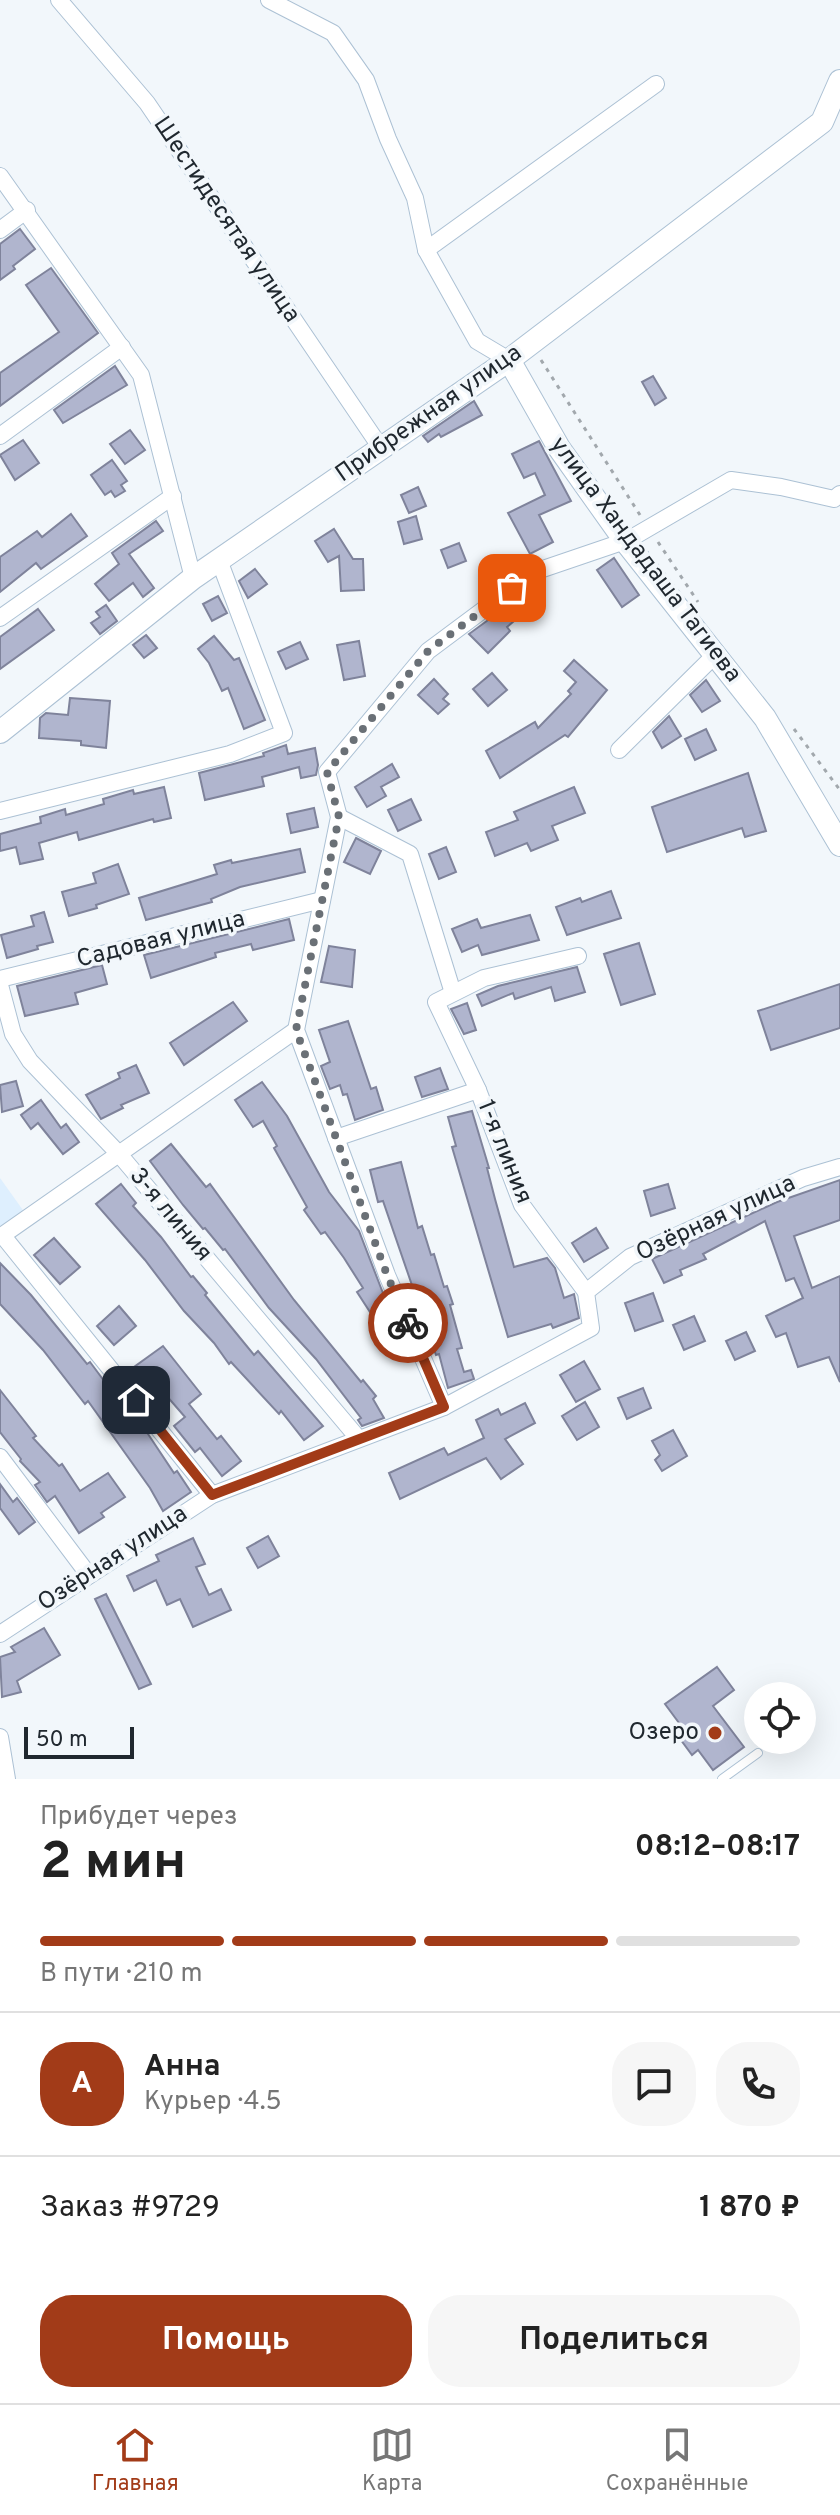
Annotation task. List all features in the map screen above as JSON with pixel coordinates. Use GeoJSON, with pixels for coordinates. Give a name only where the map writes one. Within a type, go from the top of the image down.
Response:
{"type":"FeatureCollection","features":[{"type":"Feature","properties":{"kind":"street","name":"Шестидесятая улица"},"geometry":{"type":"LineString","coordinates":[[59,0],[147,103],[381,448]]}},
{"type":"Feature","properties":{"kind":"street"},"geometry":{"type":"LineString","coordinates":[[269,0],[333,33],[366,80],[415,198],[426,250],[477,341],[509,360]]}},
{"type":"Feature","properties":{"kind":"street","name":"Прибрежная улица"},"geometry":{"type":"LineString","coordinates":[[0,732],[193,578],[509,360],[822,122],[840,81]]}},
{"type":"Feature","properties":{"kind":"street"},"geometry":{"type":"LineString","coordinates":[[426,250],[656,84]]}},
{"type":"Feature","properties":{"kind":"street"},"geometry":{"type":"LineString","coordinates":[[0,176],[141,375],[193,578]]}},
{"type":"Feature","properties":{"kind":"street"},"geometry":{"type":"LineString","coordinates":[[0,230],[27,210]]}},
{"type":"Feature","properties":{"kind":"street"},"geometry":{"type":"LineString","coordinates":[[0,436],[122,347]]}},
{"type":"Feature","properties":{"kind":"street","name":"улица Хандадаша Тагиева"},"geometry":{"type":"LineString","coordinates":[[509,360],[561,447],[626,540],[770,721],[840,842]]}},
{"type":"Feature","properties":{"kind":"street"},"geometry":{"type":"LineString","coordinates":[[444,1407],[387,1275],[296,1030],[339,817],[327,772],[428,651],[534,572],[626,540],[731,480],[781,487],[838,502]]}},
{"type":"Feature","properties":{"kind":"street"},"geometry":{"type":"LineString","coordinates":[[0,618],[173,496]]}},
{"type":"Feature","properties":{"kind":"street"},"geometry":{"type":"LineString","coordinates":[[0,811],[230,754],[284,733],[219,560]]}},
{"type":"Feature","properties":{"kind":"street"},"geometry":{"type":"LineString","coordinates":[[619,750],[716,654]]}},
{"type":"Feature","properties":{"kind":"street"},"geometry":{"type":"LineString","coordinates":[[339,817],[410,854],[453,993],[484,978],[578,956]]}},
{"type":"Feature","properties":{"kind":"street","name":"Садовая улица"},"geometry":{"type":"LineString","coordinates":[[0,982],[322,900]]}},
{"type":"Feature","properties":{"kind":"street","name":"3-я линия"},"geometry":{"type":"LineString","coordinates":[[0,982],[13,1034],[30,1061],[119,1154],[358,1438]]}},
{"type":"Feature","properties":{"kind":"street","name":"1-я линия"},"geometry":{"type":"LineString","coordinates":[[453,993],[436,1002],[478,1090],[522,1205],[586,1292]]}},
{"type":"Feature","properties":{"kind":"street"},"geometry":{"type":"LineString","coordinates":[[212,1495],[1,1236],[296,1030]]}},
{"type":"Feature","properties":{"kind":"street"},"geometry":{"type":"LineString","coordinates":[[336,1138],[478,1090]]}},
{"type":"Feature","properties":{"kind":"street","name":"Озёрная улица"},"geometry":{"type":"LineString","coordinates":[[0,1634],[212,1495],[444,1407],[591,1328],[586,1292],[630,1257],[803,1178],[840,1167]]}},
{"type":"Feature","properties":{"kind":"street"},"geometry":{"type":"LineString","coordinates":[[0,1457],[88,1574]]}},
{"type":"Feature","properties":{"kind":"street"},"geometry":{"type":"LineString","coordinates":[[0,1737],[7,1779]]}},
{"type":"Feature","properties":{"kind":"lane"},"geometry":{"type":"LineString","coordinates":[[722,1779],[757,1754]]}},
{"type":"Feature","properties":{"kind":"path"},"geometry":{"type":"LineString","coordinates":[[531,343],[558,390],[699,603]]}},
{"type":"Feature","properties":{"kind":"path"},"geometry":{"type":"LineString","coordinates":[[793,727],[840,790]]}},
{"type":"Feature","properties":{"kind":"shaded area"},"geometry":{"type":"Polygon","coordinates":[[[0,1178],[25,1213],[0,1226],[0,1178]]]}},
{"type":"Feature","properties":{"kind":"building"},"geometry":{"type":"Polygon","coordinates":[[[20,229],[35,249],[0,280],[0,244],[20,229]]]}},
{"type":"Feature","properties":{"kind":"building"},"geometry":{"type":"Polygon","coordinates":[[[51,268],[98,333],[0,406],[0,373],[59,332],[26,285],[51,268]]]}},
{"type":"Feature","properties":{"kind":"building"},"geometry":{"type":"Polygon","coordinates":[[[115,366],[127,385],[63,423],[54,410],[115,366]]]}},
{"type":"Feature","properties":{"kind":"building"},"geometry":{"type":"Polygon","coordinates":[[[653,376],[666,398],[655,405],[642,382],[653,376]]]}},
{"type":"Feature","properties":{"kind":"building"},"geometry":{"type":"Polygon","coordinates":[[[474,401],[482,415],[428,442],[423,436],[474,401]]]}},
{"type":"Feature","properties":{"kind":"building"},"geometry":{"type":"Polygon","coordinates":[[[130,430],[145,450],[125,464],[110,444],[130,430]]]}},
{"type":"Feature","properties":{"kind":"building"},"geometry":{"type":"Polygon","coordinates":[[[23,440],[39,463],[15,480],[0,455],[23,440]]]}},
{"type":"Feature","properties":{"kind":"building"},"geometry":{"type":"Polygon","coordinates":[[[539,441],[571,501],[539,515],[553,542],[530,554],[508,513],[545,495],[535,473],[524,478],[512,454],[539,441]]]}},
{"type":"Feature","properties":{"kind":"building"},"geometry":{"type":"Polygon","coordinates":[[[112,460],[127,481],[121,485],[125,491],[115,497],[111,491],[105,495],[91,475],[112,460]]]}},
{"type":"Feature","properties":{"kind":"building"},"geometry":{"type":"Polygon","coordinates":[[[418,487],[426,506],[409,513],[401,495],[418,487]]]}},
{"type":"Feature","properties":{"kind":"building"},"geometry":{"type":"Polygon","coordinates":[[[71,514],[87,536],[41,569],[36,563],[0,592],[0,557],[37,531],[42,537],[71,514]]]}},
{"type":"Feature","properties":{"kind":"building"},"geometry":{"type":"Polygon","coordinates":[[[416,516],[422,539],[404,544],[398,522],[416,516]]]}},
{"type":"Feature","properties":{"kind":"building"},"geometry":{"type":"Polygon","coordinates":[[[156,521],[163,531],[129,554],[154,588],[143,597],[133,583],[109,601],[95,584],[119,564],[112,553],[156,521]]]}},
{"type":"Feature","properties":{"kind":"building"},"geometry":{"type":"Polygon","coordinates":[[[334,529],[353,559],[363,559],[364,590],[341,591],[339,556],[328,562],[315,541],[334,529]]]}},
{"type":"Feature","properties":{"kind":"building"},"geometry":{"type":"Polygon","coordinates":[[[459,543],[466,561],[448,568],[441,550],[459,543]]]}},
{"type":"Feature","properties":{"kind":"building"},"geometry":{"type":"Polygon","coordinates":[[[614,558],[639,595],[622,607],[597,570],[614,558]]]}},
{"type":"Feature","properties":{"kind":"building"},"geometry":{"type":"Polygon","coordinates":[[[255,569],[267,584],[248,598],[239,581],[255,569]]]}},
{"type":"Feature","properties":{"kind":"building"},"geometry":{"type":"Polygon","coordinates":[[[218,596],[227,613],[212,621],[203,604],[218,596]]]}},
{"type":"Feature","properties":{"kind":"building"},"geometry":{"type":"Polygon","coordinates":[[[510,604],[520,616],[507,627],[510,631],[488,653],[469,634],[510,604]]]}},
{"type":"Feature","properties":{"kind":"building"},"geometry":{"type":"Polygon","coordinates":[[[106,605],[117,621],[100,634],[91,623],[100,617],[96,612],[106,605]]]}},
{"type":"Feature","properties":{"kind":"building"},"geometry":{"type":"Polygon","coordinates":[[[38,609],[54,630],[0,669],[0,637],[38,609]]]}},
{"type":"Feature","properties":{"kind":"building"},"geometry":{"type":"Polygon","coordinates":[[[146,635],[157,648],[144,658],[133,645],[146,635]]]}},
{"type":"Feature","properties":{"kind":"building"},"geometry":{"type":"Polygon","coordinates":[[[214,636],[234,660],[239,658],[265,720],[244,729],[228,688],[222,691],[209,663],[198,649],[214,636]]]}},
{"type":"Feature","properties":{"kind":"building"},"geometry":{"type":"Polygon","coordinates":[[[359,641],[365,676],[344,680],[337,645],[359,641]]]}},
{"type":"Feature","properties":{"kind":"building"},"geometry":{"type":"Polygon","coordinates":[[[300,642],[308,659],[286,669],[278,652],[300,642]]]}},
{"type":"Feature","properties":{"kind":"building"},"geometry":{"type":"Polygon","coordinates":[[[574,660],[607,690],[568,737],[565,735],[500,778],[486,751],[535,722],[538,728],[571,694],[568,691],[576,682],[564,671],[574,660]]]}},
{"type":"Feature","properties":{"kind":"building"},"geometry":{"type":"Polygon","coordinates":[[[492,673],[507,690],[488,706],[473,689],[492,673]]]}},
{"type":"Feature","properties":{"kind":"building"},"geometry":{"type":"Polygon","coordinates":[[[434,679],[448,694],[443,699],[449,704],[438,714],[418,695],[434,679]]]}},
{"type":"Feature","properties":{"kind":"building"},"geometry":{"type":"Polygon","coordinates":[[[706,680],[720,701],[702,712],[690,695],[706,680]]]}},
{"type":"Feature","properties":{"kind":"building"},"geometry":{"type":"Polygon","coordinates":[[[70,698],[110,701],[106,748],[81,745],[81,741],[39,738],[40,718],[46,713],[68,715],[70,698]]]}},
{"type":"Feature","properties":{"kind":"building"},"geometry":{"type":"Polygon","coordinates":[[[669,716],[681,736],[662,748],[653,732],[669,716]]]}},
{"type":"Feature","properties":{"kind":"building"},"geometry":{"type":"Polygon","coordinates":[[[706,729],[716,750],[695,760],[685,739],[706,729]]]}},
{"type":"Feature","properties":{"kind":"building"},"geometry":{"type":"Polygon","coordinates":[[[286,745],[288,754],[315,748],[316,775],[301,778],[299,767],[262,777],[264,786],[205,800],[199,773],[264,756],[263,753],[286,745]]]}},
{"type":"Feature","properties":{"kind":"building"},"geometry":{"type":"Polygon","coordinates":[[[392,764],[399,777],[381,787],[386,796],[367,807],[355,787],[392,764]]]}},
{"type":"Feature","properties":{"kind":"building"},"geometry":{"type":"Polygon","coordinates":[[[748,773],[766,831],[745,837],[742,828],[667,852],[652,807],[748,773]]]}},
{"type":"Feature","properties":{"kind":"building"},"geometry":{"type":"Polygon","coordinates":[[[164,787],[171,818],[154,822],[153,819],[79,840],[77,832],[39,843],[43,859],[20,864],[16,847],[0,851],[0,834],[41,823],[40,817],[65,809],[66,815],[104,804],[103,799],[133,790],[134,794],[164,787]]]}},
{"type":"Feature","properties":{"kind":"building"},"geometry":{"type":"Polygon","coordinates":[[[574,787],[585,813],[552,826],[558,840],[531,851],[527,843],[495,856],[486,832],[518,820],[514,812],[574,787]]]}},
{"type":"Feature","properties":{"kind":"building"},"geometry":{"type":"Polygon","coordinates":[[[411,799],[421,820],[398,831],[388,810],[411,799]]]}},
{"type":"Feature","properties":{"kind":"building"},"geometry":{"type":"Polygon","coordinates":[[[314,808],[318,827],[291,833],[287,814],[314,808]]]}},
{"type":"Feature","properties":{"kind":"building"},"geometry":{"type":"Polygon","coordinates":[[[356,838],[381,851],[370,874],[344,862],[356,838]]]}},
{"type":"Feature","properties":{"kind":"building"},"geometry":{"type":"Polygon","coordinates":[[[446,847],[456,872],[439,879],[429,854],[446,847]]]}},
{"type":"Feature","properties":{"kind":"building"},"geometry":{"type":"Polygon","coordinates":[[[300,849],[305,872],[240,887],[211,899],[212,902],[146,920],[139,898],[217,874],[214,865],[300,849]]]}},
{"type":"Feature","properties":{"kind":"building"},"geometry":{"type":"Polygon","coordinates":[[[118,864],[129,894],[69,916],[62,892],[96,883],[93,873],[118,864]]]}},
{"type":"Feature","properties":{"kind":"building"},"geometry":{"type":"Polygon","coordinates":[[[611,891],[621,918],[567,935],[556,907],[580,898],[582,902],[611,891]]]}},
{"type":"Feature","properties":{"kind":"building"},"geometry":{"type":"Polygon","coordinates":[[[44,912],[53,942],[7,958],[1,935],[34,926],[31,916],[44,912]]]}},
{"type":"Feature","properties":{"kind":"building"},"geometry":{"type":"Polygon","coordinates":[[[530,915],[539,940],[482,955],[478,945],[462,952],[452,929],[477,919],[481,928],[530,915]]]}},
{"type":"Feature","properties":{"kind":"building"},"geometry":{"type":"Polygon","coordinates":[[[289,919],[294,940],[253,950],[251,944],[215,953],[216,957],[151,978],[144,955],[289,919]]]}},
{"type":"Feature","properties":{"kind":"building"},"geometry":{"type":"Polygon","coordinates":[[[639,943],[655,994],[621,1005],[604,954],[639,943]]]}},
{"type":"Feature","properties":{"kind":"building"},"geometry":{"type":"Polygon","coordinates":[[[329,946],[355,950],[352,987],[321,982],[329,946]]]}},
{"type":"Feature","properties":{"kind":"building"},"geometry":{"type":"Polygon","coordinates":[[[102,965],[107,984],[75,993],[78,1004],[25,1016],[17,986],[102,965]]]}},
{"type":"Feature","properties":{"kind":"building"},"geometry":{"type":"Polygon","coordinates":[[[577,967],[585,992],[555,1001],[551,987],[515,999],[513,993],[482,1006],[477,995],[498,986],[577,967]]]}},
{"type":"Feature","properties":{"kind":"building"},"geometry":{"type":"Polygon","coordinates":[[[840,984],[840,1028],[771,1050],[758,1011],[840,984]]]}},
{"type":"Feature","properties":{"kind":"building"},"geometry":{"type":"Polygon","coordinates":[[[233,1002],[247,1021],[184,1065],[170,1043],[233,1002]]]}},
{"type":"Feature","properties":{"kind":"building"},"geometry":{"type":"Polygon","coordinates":[[[467,1003],[476,1030],[464,1034],[451,1009],[467,1003]]]}},
{"type":"Feature","properties":{"kind":"building"},"geometry":{"type":"Polygon","coordinates":[[[348,1021],[371,1089],[376,1087],[383,1110],[355,1120],[347,1094],[343,1095],[340,1085],[330,1089],[321,1066],[330,1062],[319,1030],[348,1021]]]}},
{"type":"Feature","properties":{"kind":"building"},"geometry":{"type":"Polygon","coordinates":[[[136,1065],[149,1093],[121,1105],[123,1108],[101,1119],[86,1095],[120,1078],[118,1073],[136,1065]]]}},
{"type":"Feature","properties":{"kind":"building"},"geometry":{"type":"Polygon","coordinates":[[[440,1068],[448,1089],[422,1097],[415,1077],[440,1068]]]}},
{"type":"Feature","properties":{"kind":"building"},"geometry":{"type":"Polygon","coordinates":[[[16,1081],[23,1106],[2,1112],[0,1085],[16,1081]]]}},
{"type":"Feature","properties":{"kind":"building"},"geometry":{"type":"Polygon","coordinates":[[[262,1082],[287,1116],[329,1192],[359,1231],[386,1301],[370,1312],[357,1292],[363,1288],[344,1258],[304,1210],[307,1207],[274,1148],[277,1146],[263,1121],[253,1127],[235,1100],[262,1082]]]}},
{"type":"Feature","properties":{"kind":"building"},"geometry":{"type":"Polygon","coordinates":[[[41,1100],[61,1128],[66,1124],[79,1142],[63,1154],[38,1123],[31,1129],[21,1115],[41,1100]]]}},
{"type":"Feature","properties":{"kind":"building"},"geometry":{"type":"Polygon","coordinates":[[[472,1111],[514,1267],[547,1258],[555,1268],[564,1298],[574,1294],[579,1318],[553,1328],[551,1324],[508,1337],[452,1147],[456,1146],[448,1117],[472,1111]]]}},
{"type":"Feature","properties":{"kind":"building"},"geometry":{"type":"Polygon","coordinates":[[[171,1144],[206,1187],[210,1184],[294,1300],[376,1396],[373,1399],[384,1418],[362,1426],[358,1420],[361,1418],[316,1359],[269,1308],[225,1249],[183,1205],[150,1161],[171,1144]]]}},
{"type":"Feature","properties":{"kind":"building"},"geometry":{"type":"Polygon","coordinates":[[[401,1162],[418,1228],[422,1226],[453,1304],[450,1305],[462,1348],[457,1349],[464,1372],[471,1370],[474,1379],[448,1388],[439,1354],[436,1355],[383,1201],[378,1202],[370,1170],[401,1162]]]}},
{"type":"Feature","properties":{"kind":"building"},"geometry":{"type":"Polygon","coordinates":[[[840,1180],[840,1220],[794,1236],[812,1288],[840,1276],[840,1382],[829,1357],[798,1367],[786,1333],[776,1337],[766,1316],[803,1298],[794,1278],[786,1281],[765,1221],[703,1254],[706,1259],[680,1270],[682,1275],[664,1283],[652,1259],[777,1202],[840,1180]]]}},
{"type":"Feature","properties":{"kind":"building"},"geometry":{"type":"Polygon","coordinates":[[[121,1184],[136,1203],[133,1206],[207,1293],[205,1295],[254,1355],[258,1351],[323,1426],[304,1440],[281,1411],[279,1414],[231,1362],[229,1364],[184,1311],[96,1204],[121,1184]]]}},
{"type":"Feature","properties":{"kind":"building"},"geometry":{"type":"Polygon","coordinates":[[[668,1184],[675,1208],[651,1216],[644,1191],[668,1184]]]}},
{"type":"Feature","properties":{"kind":"building"},"geometry":{"type":"Polygon","coordinates":[[[596,1228],[608,1248],[584,1262],[572,1243],[596,1228]]]}},
{"type":"Feature","properties":{"kind":"building"},"geometry":{"type":"Polygon","coordinates":[[[54,1238],[80,1267],[60,1284],[34,1255],[54,1238]]]}},
{"type":"Feature","properties":{"kind":"building"},"geometry":{"type":"Polygon","coordinates":[[[0,1263],[31,1295],[87,1364],[90,1362],[191,1492],[163,1511],[88,1401],[85,1404],[43,1350],[0,1304],[0,1263]]]}},
{"type":"Feature","properties":{"kind":"building"},"geometry":{"type":"Polygon","coordinates":[[[653,1293],[663,1321],[635,1331],[625,1303],[653,1293]]]}},
{"type":"Feature","properties":{"kind":"building"},"geometry":{"type":"Polygon","coordinates":[[[119,1306],[136,1326],[114,1345],[97,1326],[119,1306]]]}},
{"type":"Feature","properties":{"kind":"building"},"geometry":{"type":"Polygon","coordinates":[[[694,1316],[705,1341],[684,1350],[673,1325],[694,1316]]]}},
{"type":"Feature","properties":{"kind":"building"},"geometry":{"type":"Polygon","coordinates":[[[746,1332],[755,1351],[735,1360],[726,1341],[746,1332]]]}},
{"type":"Feature","properties":{"kind":"building"},"geometry":{"type":"Polygon","coordinates":[[[163,1346],[201,1394],[189,1404],[217,1439],[221,1436],[241,1461],[222,1476],[200,1448],[195,1452],[174,1426],[185,1417],[159,1387],[152,1392],[134,1367],[163,1346]]]}},
{"type":"Feature","properties":{"kind":"building"},"geometry":{"type":"Polygon","coordinates":[[[584,1361],[600,1389],[576,1402],[560,1375],[584,1361]]]}},
{"type":"Feature","properties":{"kind":"building"},"geometry":{"type":"Polygon","coordinates":[[[643,1388],[651,1408],[627,1419],[618,1398],[643,1388]]]}},
{"type":"Feature","properties":{"kind":"building"},"geometry":{"type":"Polygon","coordinates":[[[0,1390],[36,1436],[33,1438],[59,1466],[62,1464],[80,1491],[108,1473],[125,1497],[101,1513],[104,1517],[79,1533],[55,1496],[47,1502],[35,1485],[40,1482],[20,1461],[0,1432],[0,1390]]]}},
{"type":"Feature","properties":{"kind":"building"},"geometry":{"type":"Polygon","coordinates":[[[585,1402],[599,1427],[577,1440],[562,1416],[585,1402]]]}},
{"type":"Feature","properties":{"kind":"building"},"geometry":{"type":"Polygon","coordinates":[[[525,1403],[535,1423],[505,1439],[523,1464],[501,1479],[486,1458],[400,1499],[389,1473],[444,1448],[448,1455],[484,1438],[476,1420],[498,1409],[501,1415],[525,1403]]]}},
{"type":"Feature","properties":{"kind":"building"},"geometry":{"type":"Polygon","coordinates":[[[673,1430],[687,1456],[662,1471],[655,1460],[660,1455],[652,1441],[673,1430]]]}},
{"type":"Feature","properties":{"kind":"building"},"geometry":{"type":"Polygon","coordinates":[[[0,1484],[13,1502],[17,1498],[35,1522],[19,1534],[0,1508],[0,1484]]]}},
{"type":"Feature","properties":{"kind":"building"},"geometry":{"type":"Polygon","coordinates":[[[268,1536],[279,1556],[258,1568],[247,1548],[268,1536]]]}},
{"type":"Feature","properties":{"kind":"building"},"geometry":{"type":"Polygon","coordinates":[[[193,1538],[205,1564],[196,1567],[209,1595],[221,1589],[231,1610],[193,1627],[180,1599],[167,1605],[156,1580],[134,1591],[127,1576],[159,1561],[156,1555],[193,1538]]]}},
{"type":"Feature","properties":{"kind":"building"},"geometry":{"type":"Polygon","coordinates":[[[106,1594],[151,1684],[139,1689],[95,1599],[106,1594]]]}},
{"type":"Feature","properties":{"kind":"building"},"geometry":{"type":"Polygon","coordinates":[[[44,1628],[60,1655],[17,1681],[21,1692],[2,1697],[0,1657],[15,1652],[11,1647],[44,1628]]]}},
{"type":"Feature","properties":{"kind":"building","name":"Озеро"},"geometry":{"type":"Polygon","coordinates":[[[717,1667],[734,1690],[713,1706],[744,1747],[713,1770],[698,1750],[692,1755],[675,1732],[682,1727],[665,1704],[717,1667]]]}},
{"type":"Feature","properties":{"kind":"way so far"},"geometry":{"type":"LineString","coordinates":[[408,1323],[387,1275],[296,1030],[339,817],[327,772],[428,651],[512,588]]}},
{"type":"Feature","properties":{"kind":"place","name":"Озеро"},"geometry":{"type":"Point","coordinates":[715,1733]}},
{"type":"Feature","properties":{"kind":"route"},"geometry":{"type":"LineString","coordinates":[[136,1400],[212,1495],[444,1407],[408,1323]]}}]}
